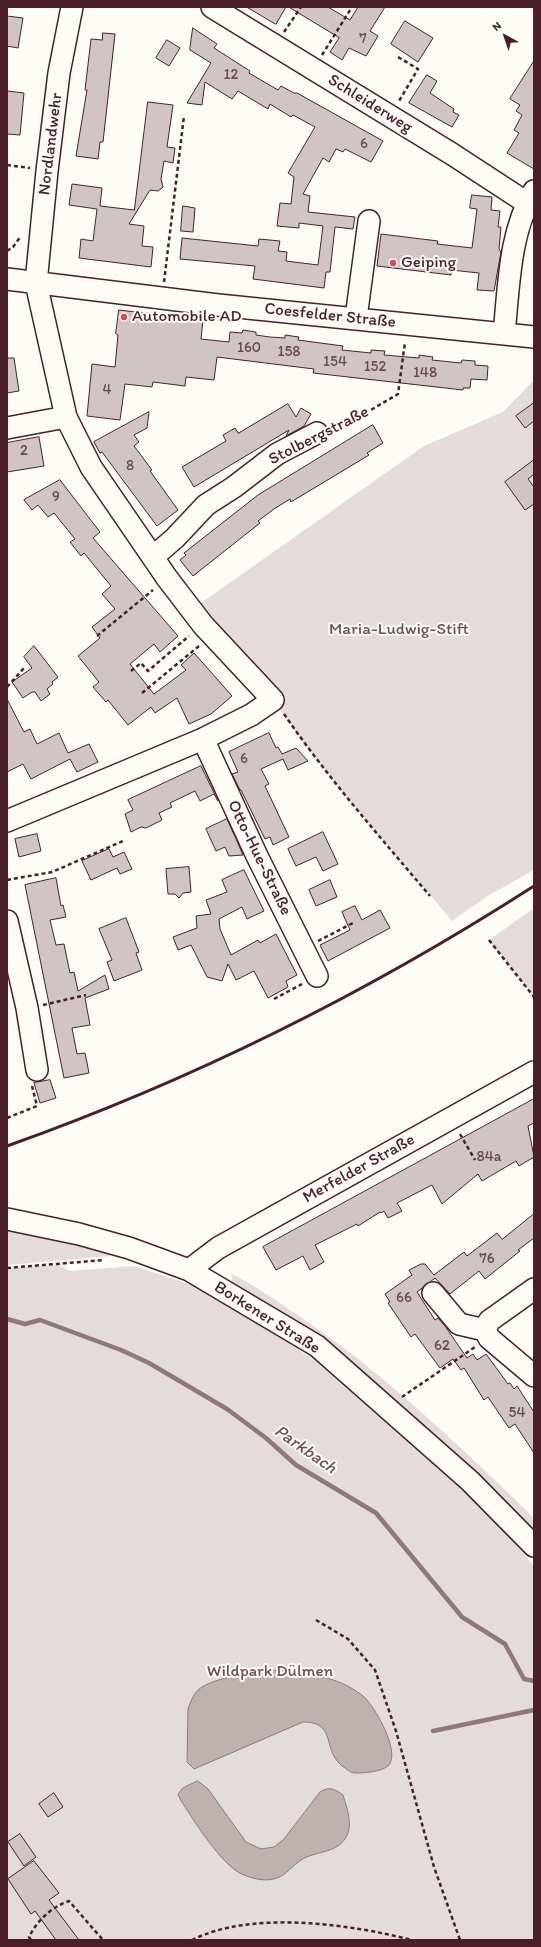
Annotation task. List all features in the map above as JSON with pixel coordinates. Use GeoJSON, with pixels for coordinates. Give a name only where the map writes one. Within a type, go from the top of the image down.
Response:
{"type":"FeatureCollection","features":[{"type":"Feature","properties":{"kind":"street","name":"Nordlandwehr"},"geometry":{"type":"LineString","coordinates":[[36,283],[47,171],[59,74],[72,7]]}},
{"type":"Feature","properties":{"kind":"street","name":"Schleiderweg"},"geometry":{"type":"LineString","coordinates":[[212,7],[389,117],[452,154],[532,195]]}},
{"type":"Feature","properties":{"kind":"street"},"geometry":{"type":"LineString","coordinates":[[504,334],[516,231],[532,195]]}},
{"type":"Feature","properties":{"kind":"street"},"geometry":{"type":"LineString","coordinates":[[356,318],[369,221]]}},
{"type":"Feature","properties":{"kind":"street","name":"Coesfelder Straße"},"geometry":{"type":"LineString","coordinates":[[7,279],[162,298],[534,337]]}},
{"type":"Feature","properties":{"kind":"street"},"geometry":{"type":"LineString","coordinates":[[7,821],[203,739],[251,715],[273,700],[207,630],[167,578],[91,467],[66,417],[36,283]]}},
{"type":"Feature","properties":{"kind":"street"},"geometry":{"type":"LineString","coordinates":[[7,428],[66,417]]}},
{"type":"Feature","properties":{"kind":"street","name":"Stolbergstraße"},"geometry":{"type":"LineString","coordinates":[[153,557],[175,538],[206,505],[234,487],[277,454],[317,433]]}},
{"type":"Feature","properties":{"kind":"street","name":"Otto-Hue-Straße"},"geometry":{"type":"LineString","coordinates":[[203,739],[257,856],[317,976]]}},
{"type":"Feature","properties":{"kind":"street"},"geometry":{"type":"LineString","coordinates":[[7,921],[27,1008],[37,1070]]}},
{"type":"Feature","properties":{"kind":"street","name":"Merfelder Straße"},"geometry":{"type":"LineString","coordinates":[[188,1270],[218,1248],[534,1072]]}},
{"type":"Feature","properties":{"kind":"street","name":"Borkener Straße"},"geometry":{"type":"LineString","coordinates":[[7,1219],[79,1234],[129,1248],[188,1270],[317,1346],[387,1409],[470,1480],[534,1546]]}},
{"type":"Feature","properties":{"kind":"street"},"geometry":{"type":"LineString","coordinates":[[487,1334],[489,1320],[534,1289]]}},
{"type":"Feature","properties":{"kind":"street"},"geometry":{"type":"LineString","coordinates":[[433,1293],[459,1324],[487,1334],[534,1376]]}},
{"type":"Feature","properties":{"kind":"path"},"geometry":{"type":"LineString","coordinates":[[275,46],[301,7]]}},
{"type":"Feature","properties":{"kind":"path"},"geometry":{"type":"LineString","coordinates":[[314,69],[352,7]]}},
{"type":"Feature","properties":{"kind":"path"},"geometry":{"type":"LineString","coordinates":[[389,117],[418,69],[398,57]]}},
{"type":"Feature","properties":{"kind":"path"},"geometry":{"type":"LineString","coordinates":[[162,298],[184,116]]}},
{"type":"Feature","properties":{"kind":"path"},"geometry":{"type":"LineString","coordinates":[[7,165],[47,171]]}},
{"type":"Feature","properties":{"kind":"path","name":"Stolbergstraße"},"geometry":{"type":"LineString","coordinates":[[317,433],[364,414],[398,394],[408,324]]}},
{"type":"Feature","properties":{"kind":"path"},"geometry":{"type":"LineString","coordinates":[[96,636],[167,578]]}},
{"type":"Feature","properties":{"kind":"path"},"geometry":{"type":"LineString","coordinates":[[131,672],[141,663],[148,671],[207,630]]}},
{"type":"Feature","properties":{"kind":"path"},"geometry":{"type":"LineString","coordinates":[[142,693],[207,630]]}},
{"type":"Feature","properties":{"kind":"path"},"geometry":{"type":"LineString","coordinates":[[7,687],[24,668]]}},
{"type":"Feature","properties":{"kind":"path"},"geometry":{"type":"LineString","coordinates":[[273,700],[304,744],[430,896]]}},
{"type":"Feature","properties":{"kind":"path"},"geometry":{"type":"LineString","coordinates":[[7,880],[52,872],[123,840]]}},
{"type":"Feature","properties":{"kind":"path"},"geometry":{"type":"LineString","coordinates":[[303,949],[352,923]]}},
{"type":"Feature","properties":{"kind":"path"},"geometry":{"type":"LineString","coordinates":[[489,940],[534,996]]}},
{"type":"Feature","properties":{"kind":"path"},"geometry":{"type":"LineString","coordinates":[[274,1000],[317,976]]}},
{"type":"Feature","properties":{"kind":"path"},"geometry":{"type":"LineString","coordinates":[[27,1008],[86,995]]}},
{"type":"Feature","properties":{"kind":"path"},"geometry":{"type":"LineString","coordinates":[[7,1118],[37,1106],[31,1082],[37,1070]]}},
{"type":"Feature","properties":{"kind":"path"},"geometry":{"type":"LineString","coordinates":[[450,1118],[475,1160]]}},
{"type":"Feature","properties":{"kind":"path"},"geometry":{"type":"LineString","coordinates":[[7,1268],[118,1259],[129,1248]]}},
{"type":"Feature","properties":{"kind":"path"},"geometry":{"type":"LineString","coordinates":[[387,1409],[487,1334]]}},
{"type":"Feature","properties":{"kind":"path"},"geometry":{"type":"LineString","coordinates":[[316,1620],[348,1639],[375,1670],[396,1731],[434,1867],[460,1940]]}},
{"type":"Feature","properties":{"kind":"path"},"geometry":{"type":"LineString","coordinates":[[32,1940],[29,1937],[36,1924],[60,1904],[69,1901],[103,1940]]}},
{"type":"Feature","properties":{"kind":"path"},"geometry":{"type":"LineString","coordinates":[[192,1940],[201,1936],[249,1924],[288,1922],[338,1926],[412,1940]]}},
{"type":"Feature","properties":{"kind":"green space","name":"Maria-Ludwig-Stift"},"geometry":{"type":"Polygon","coordinates":[[[534,380],[534,870],[486,897],[452,921],[338,786],[304,744],[273,700],[191,610],[424,446],[503,412],[534,380]]]}},
{"type":"Feature","properties":{"kind":"green space"},"geometry":{"type":"Polygon","coordinates":[[[534,908],[534,997],[489,940],[534,908]]]}},
{"type":"Feature","properties":{"kind":"green space"},"geometry":{"type":"Polygon","coordinates":[[[7,1225],[94,1244],[111,1256],[7,1265],[7,1225]]]}},
{"type":"Feature","properties":{"kind":"green space","name":"Wildpark Dülmen"},"geometry":{"type":"Polygon","coordinates":[[[59,1265],[70,1271],[134,1266],[192,1285],[238,1308],[315,1361],[487,1512],[534,1566],[534,1940],[7,1940],[7,1268],[59,1265]]]}},
{"type":"Feature","properties":{"kind":"green space"},"geometry":{"type":"Polygon","coordinates":[[[232,1274],[266,1294],[330,1338],[389,1384],[418,1409],[529,1513],[534,1519],[534,1536],[232,1284],[232,1274]]]}},
{"type":"Feature","properties":{"kind":"shaded area"},"geometry":{"type":"Polygon","coordinates":[[[271,1670],[295,1672],[331,1679],[342,1683],[363,1696],[374,1709],[389,1741],[392,1751],[391,1760],[388,1766],[381,1770],[372,1772],[351,1772],[337,1761],[333,1754],[326,1732],[314,1723],[303,1722],[194,1769],[187,1762],[188,1709],[196,1692],[212,1682],[222,1679],[271,1670]]]}},
{"type":"Feature","properties":{"kind":"shaded area"},"geometry":{"type":"Polygon","coordinates":[[[198,1781],[208,1789],[246,1842],[261,1849],[274,1847],[284,1839],[320,1792],[326,1789],[335,1790],[343,1795],[349,1817],[348,1834],[341,1844],[330,1850],[306,1857],[277,1878],[264,1880],[244,1875],[235,1870],[218,1853],[200,1830],[180,1799],[178,1794],[183,1788],[198,1781]]]}},
{"type":"Feature","properties":{"kind":"building"},"geometry":{"type":"Polygon","coordinates":[[[247,7],[286,7],[276,24],[247,7]]]}},
{"type":"Feature","properties":{"kind":"building"},"geometry":{"type":"Polygon","coordinates":[[[289,7],[328,7],[350,20],[358,7],[385,7],[370,31],[378,36],[366,56],[349,48],[342,60],[330,52],[339,38],[289,7]]]}},
{"type":"Feature","properties":{"kind":"building"},"geometry":{"type":"Polygon","coordinates":[[[7,16],[23,18],[18,48],[7,46],[7,16]]]}},
{"type":"Feature","properties":{"kind":"building"},"geometry":{"type":"Polygon","coordinates":[[[405,21],[433,38],[418,62],[391,44],[405,21]]]}},
{"type":"Feature","properties":{"kind":"building"},"geometry":{"type":"Polygon","coordinates":[[[193,28],[217,44],[214,48],[250,71],[249,73],[278,90],[281,86],[294,93],[297,93],[383,141],[371,162],[345,149],[343,152],[336,149],[329,162],[323,158],[303,194],[310,196],[308,212],[355,217],[353,229],[335,227],[330,272],[326,272],[324,288],[253,279],[255,266],[180,259],[182,238],[258,246],[259,239],[280,241],[278,251],[287,252],[286,261],[318,265],[323,226],[299,223],[299,228],[277,226],[280,203],[291,204],[294,177],[288,173],[315,127],[293,115],[291,117],[270,104],[268,109],[238,91],[232,99],[205,82],[202,105],[187,103],[211,63],[190,50],[193,28]]]}},
{"type":"Feature","properties":{"kind":"building"},"geometry":{"type":"Polygon","coordinates":[[[103,33],[115,34],[103,142],[100,142],[98,159],[76,156],[87,90],[85,90],[91,39],[102,40],[103,33]]]}},
{"type":"Feature","properties":{"kind":"building"},"geometry":{"type":"Polygon","coordinates":[[[167,40],[180,48],[169,66],[156,58],[167,40]]]}},
{"type":"Feature","properties":{"kind":"building"},"geometry":{"type":"Polygon","coordinates":[[[534,61],[534,169],[507,153],[519,133],[514,130],[522,115],[516,111],[520,105],[510,99],[534,61]]]}},
{"type":"Feature","properties":{"kind":"building"},"geometry":{"type":"Polygon","coordinates":[[[427,75],[437,81],[430,93],[454,109],[453,112],[459,115],[452,127],[409,103],[427,75]]]}},
{"type":"Feature","properties":{"kind":"building"},"geometry":{"type":"Polygon","coordinates":[[[7,91],[24,93],[20,135],[7,134],[7,91]]]}},
{"type":"Feature","properties":{"kind":"building"},"geometry":{"type":"Polygon","coordinates":[[[148,102],[173,105],[167,147],[175,148],[173,163],[164,161],[161,179],[163,187],[158,191],[150,190],[129,224],[144,226],[142,246],[153,247],[151,267],[79,258],[81,239],[93,241],[97,209],[69,205],[72,184],[102,188],[100,206],[134,210],[148,102]]]}},
{"type":"Feature","properties":{"kind":"building"},"geometry":{"type":"Polygon","coordinates":[[[472,195],[492,197],[491,210],[500,211],[498,227],[501,227],[499,249],[501,252],[494,291],[477,290],[479,273],[451,270],[451,275],[377,266],[381,234],[438,241],[437,244],[472,248],[477,209],[470,208],[472,195]]]}},
{"type":"Feature","properties":{"kind":"building"},"geometry":{"type":"Polygon","coordinates":[[[183,206],[195,208],[193,232],[181,231],[183,206]]]}},
{"type":"Feature","properties":{"kind":"building"},"geometry":{"type":"Polygon","coordinates":[[[119,310],[203,320],[201,339],[229,342],[230,332],[242,333],[243,330],[256,332],[256,335],[270,337],[285,338],[285,335],[299,337],[298,340],[343,346],[342,350],[371,353],[371,350],[385,351],[384,355],[419,358],[419,355],[433,357],[432,360],[461,363],[462,360],[475,361],[475,365],[488,366],[487,380],[471,379],[470,388],[463,388],[463,390],[313,373],[314,369],[217,357],[214,380],[186,377],[185,386],[153,382],[152,387],[125,384],[120,420],[87,416],[92,364],[115,367],[118,335],[116,334],[119,310]]]}},
{"type":"Feature","properties":{"kind":"building"},"geometry":{"type":"Polygon","coordinates":[[[7,358],[14,358],[19,391],[7,393],[7,358]]]}},
{"type":"Feature","properties":{"kind":"building"},"geometry":{"type":"Polygon","coordinates":[[[534,403],[534,421],[525,428],[516,416],[534,403]]]}},
{"type":"Feature","properties":{"kind":"building"},"geometry":{"type":"Polygon","coordinates":[[[288,404],[296,417],[301,408],[311,414],[304,426],[286,436],[289,430],[194,487],[182,467],[226,441],[223,435],[235,428],[238,433],[288,404]]]}},
{"type":"Feature","properties":{"kind":"building"},"geometry":{"type":"Polygon","coordinates":[[[149,412],[147,428],[134,435],[139,442],[134,446],[152,470],[150,471],[178,510],[157,526],[102,452],[100,453],[94,442],[149,412]]]}},
{"type":"Feature","properties":{"kind":"building"},"geometry":{"type":"Polygon","coordinates":[[[373,425],[383,443],[367,453],[369,455],[291,502],[290,499],[274,509],[258,521],[260,523],[193,576],[180,560],[186,555],[184,553],[258,495],[373,425]]]}},
{"type":"Feature","properties":{"kind":"building"},"geometry":{"type":"Polygon","coordinates":[[[39,437],[44,466],[7,472],[7,443],[39,437]]]}},
{"type":"Feature","properties":{"kind":"building"},"geometry":{"type":"Polygon","coordinates":[[[534,460],[534,474],[528,479],[534,487],[534,504],[525,510],[505,482],[534,460]]]}},
{"type":"Feature","properties":{"kind":"building"},"geometry":{"type":"Polygon","coordinates":[[[60,480],[100,532],[93,538],[178,636],[160,652],[154,644],[130,664],[154,694],[186,670],[181,665],[194,653],[232,696],[211,714],[189,724],[177,698],[155,713],[151,707],[128,725],[108,700],[106,702],[93,687],[99,682],[78,656],[100,638],[92,627],[115,609],[102,594],[111,586],[84,553],[81,556],[70,542],[75,539],[54,513],[48,517],[38,505],[32,510],[24,500],[60,480]]]}},
{"type":"Feature","properties":{"kind":"building"},"geometry":{"type":"Polygon","coordinates":[[[34,646],[58,677],[47,689],[50,694],[41,701],[35,692],[32,692],[23,698],[12,682],[32,668],[24,657],[34,646]]]}},
{"type":"Feature","properties":{"kind":"building"},"geometry":{"type":"Polygon","coordinates":[[[7,699],[24,732],[30,729],[37,744],[59,733],[68,753],[89,744],[98,762],[77,772],[70,759],[31,779],[23,764],[7,772],[7,699]]]}},
{"type":"Feature","properties":{"kind":"building"},"geometry":{"type":"Polygon","coordinates":[[[269,733],[276,748],[278,747],[282,754],[296,748],[308,761],[288,770],[283,759],[261,769],[269,784],[265,786],[289,837],[273,845],[270,837],[265,839],[232,774],[238,772],[229,752],[269,733]]]}},
{"type":"Feature","properties":{"kind":"building"},"geometry":{"type":"Polygon","coordinates":[[[201,766],[218,801],[214,794],[200,801],[195,791],[170,803],[172,807],[159,813],[162,820],[146,828],[141,827],[131,832],[125,814],[133,810],[128,800],[201,766]]]}},
{"type":"Feature","properties":{"kind":"building"},"geometry":{"type":"Polygon","coordinates":[[[227,819],[243,855],[229,856],[225,847],[216,851],[206,829],[227,819]]]}},
{"type":"Feature","properties":{"kind":"building"},"geometry":{"type":"Polygon","coordinates":[[[323,832],[338,864],[323,871],[316,857],[296,866],[288,849],[323,832]]]}},
{"type":"Feature","properties":{"kind":"building"},"geometry":{"type":"Polygon","coordinates":[[[37,834],[41,851],[19,857],[15,839],[37,834]]]}},
{"type":"Feature","properties":{"kind":"building"},"geometry":{"type":"Polygon","coordinates":[[[109,849],[113,857],[124,852],[132,869],[120,874],[117,868],[91,880],[82,861],[109,849]]]}},
{"type":"Feature","properties":{"kind":"building"},"geometry":{"type":"Polygon","coordinates":[[[189,867],[191,892],[183,893],[179,898],[175,894],[168,894],[166,869],[189,867]]]}},
{"type":"Feature","properties":{"kind":"building"},"geometry":{"type":"Polygon","coordinates":[[[244,870],[264,911],[247,919],[242,907],[219,919],[220,929],[231,955],[258,940],[260,943],[276,934],[297,975],[286,981],[288,987],[268,998],[254,971],[236,980],[228,964],[222,981],[207,977],[191,945],[178,950],[173,937],[197,928],[196,916],[211,914],[206,900],[227,892],[222,880],[244,870]]]}},
{"type":"Feature","properties":{"kind":"building"},"geometry":{"type":"Polygon","coordinates":[[[56,878],[61,906],[63,905],[66,917],[50,920],[56,945],[64,944],[70,973],[74,972],[78,991],[105,975],[109,989],[85,998],[90,1025],[72,1028],[77,1054],[85,1053],[89,1073],[64,1078],[25,885],[56,878]]]}},
{"type":"Feature","properties":{"kind":"building"},"geometry":{"type":"Polygon","coordinates":[[[330,880],[337,897],[316,906],[309,890],[330,880]]]}},
{"type":"Feature","properties":{"kind":"building"},"geometry":{"type":"Polygon","coordinates":[[[355,906],[362,920],[380,910],[390,928],[328,961],[320,945],[350,930],[342,912],[355,906]]]}},
{"type":"Feature","properties":{"kind":"building"},"geometry":{"type":"Polygon","coordinates":[[[126,918],[139,952],[136,953],[142,970],[114,981],[107,962],[112,960],[99,929],[126,918]]]}},
{"type":"Feature","properties":{"kind":"building"},"geometry":{"type":"Polygon","coordinates":[[[50,1080],[56,1098],[40,1103],[34,1083],[50,1080]]]}},
{"type":"Feature","properties":{"kind":"building"},"geometry":{"type":"Polygon","coordinates":[[[534,1099],[534,1123],[528,1126],[534,1157],[519,1166],[516,1161],[482,1181],[478,1174],[442,1204],[432,1185],[397,1203],[402,1211],[388,1218],[384,1211],[381,1213],[380,1212],[358,1226],[357,1224],[315,1245],[324,1262],[310,1270],[303,1256],[276,1270],[263,1247],[534,1099]]]}},
{"type":"Feature","properties":{"kind":"building"},"geometry":{"type":"Polygon","coordinates":[[[534,1214],[534,1238],[485,1279],[479,1271],[450,1294],[435,1278],[417,1292],[435,1320],[438,1318],[445,1326],[467,1358],[473,1354],[477,1360],[486,1354],[508,1384],[510,1383],[514,1389],[517,1386],[534,1412],[534,1453],[515,1424],[509,1428],[488,1397],[484,1400],[464,1368],[461,1370],[453,1359],[440,1368],[415,1334],[411,1337],[388,1303],[390,1302],[385,1294],[412,1275],[409,1270],[421,1264],[425,1264],[434,1275],[464,1252],[467,1256],[497,1233],[502,1239],[534,1214]]]}},
{"type":"Feature","properties":{"kind":"building"},"geometry":{"type":"Polygon","coordinates":[[[54,1793],[63,1807],[48,1817],[39,1804],[54,1793]]]}},
{"type":"Feature","properties":{"kind":"building"},"geometry":{"type":"Polygon","coordinates":[[[20,1834],[36,1857],[24,1866],[8,1842],[20,1834]]]}},
{"type":"Feature","properties":{"kind":"building"},"geometry":{"type":"Polygon","coordinates":[[[34,1861],[59,1893],[49,1900],[79,1940],[56,1940],[35,1911],[31,1914],[8,1879],[34,1861]]]}},
{"type":"Feature","properties":{"kind":"waterway","name":"Parkbach"},"geometry":{"type":"LineString","coordinates":[[7,1319],[25,1324],[40,1320],[121,1350],[149,1363],[227,1409],[266,1438],[296,1465],[376,1513],[462,1617],[505,1644],[524,1679],[534,1681]]}},
{"type":"Feature","properties":{"kind":"waterway"},"geometry":{"type":"LineString","coordinates":[[433,1731],[534,1710]]}},
{"type":"Feature","properties":{"kind":"railway"},"geometry":{"type":"LineString","coordinates":[[7,1146],[145,1092],[212,1063],[278,1031],[408,962],[472,925],[534,886]]}},
{"type":"Feature","properties":{"kind":"place","name":"Geiping"},"geometry":{"type":"Point","coordinates":[393,263]}},
{"type":"Feature","properties":{"kind":"place","name":"Automobile AD"},"geometry":{"type":"Point","coordinates":[124,317]}}]}
